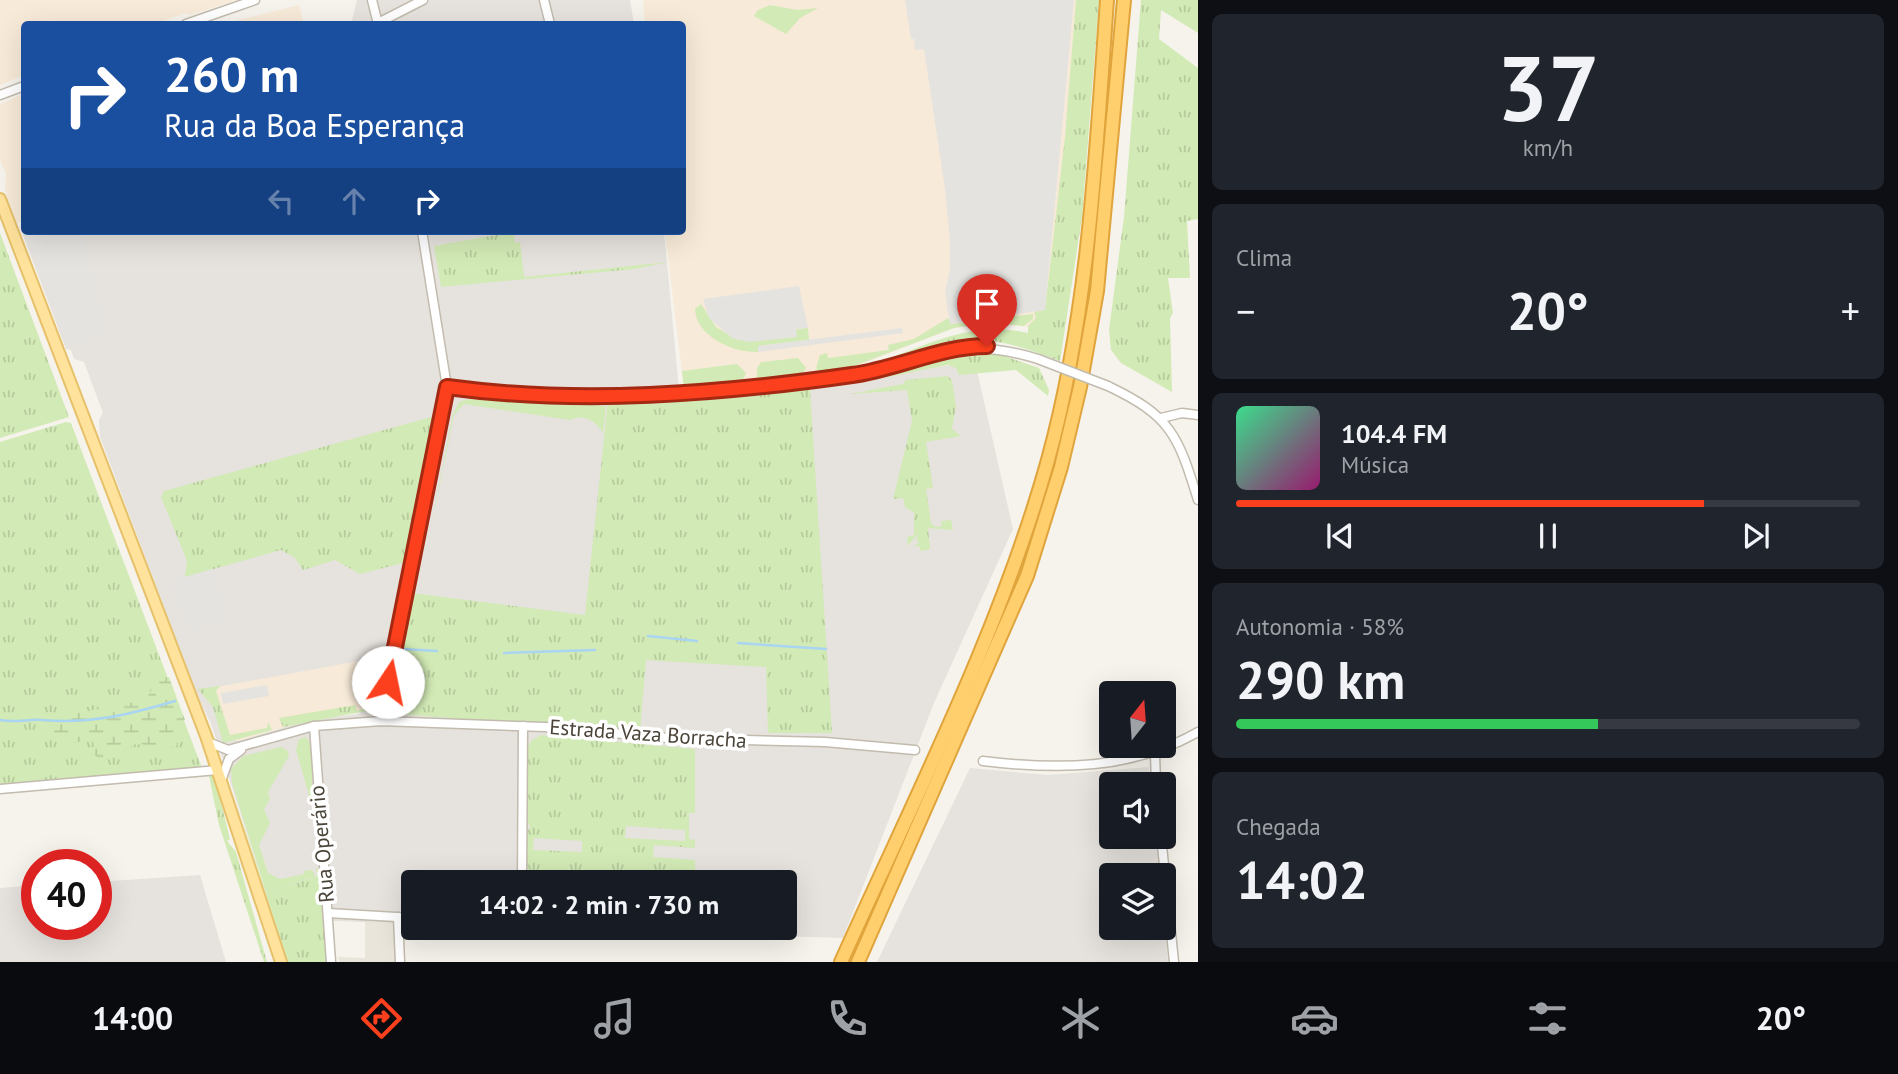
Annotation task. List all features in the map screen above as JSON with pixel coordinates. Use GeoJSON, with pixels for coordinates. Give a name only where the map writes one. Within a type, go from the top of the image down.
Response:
{"type":"FeatureCollection","features":[{"type":"Feature","properties":{"kind":"highway"},"geometry":{"type":"LineString","coordinates":[[841,962],[1014,566],[1048,457],[1073,349],[1082,284],[1107,0]]}},
{"type":"Feature","properties":{"kind":"highway"},"geometry":{"type":"LineString","coordinates":[[858,962],[1027,576],[1061,467],[1080,387],[1097,291],[1124,0]]}},
{"type":"Feature","properties":{"kind":"main road"},"geometry":{"type":"LineString","coordinates":[[0,199],[208,742],[281,962]]}},
{"type":"Feature","properties":{"kind":"main road"},"geometry":{"type":"LineString","coordinates":[[264,917],[275,962]]}},
{"type":"Feature","properties":{"kind":"street"},"geometry":{"type":"LineString","coordinates":[[196,21],[255,0]]}},
{"type":"Feature","properties":{"kind":"street"},"geometry":{"type":"LineString","coordinates":[[372,0],[377,21]]}},
{"type":"Feature","properties":{"kind":"street"},"geometry":{"type":"LineString","coordinates":[[384,21],[424,0]]}},
{"type":"Feature","properties":{"kind":"street"},"geometry":{"type":"LineString","coordinates":[[544,0],[549,21]]}},
{"type":"Feature","properties":{"kind":"street"},"geometry":{"type":"LineString","coordinates":[[0,96],[21,87]]}},
{"type":"Feature","properties":{"kind":"street"},"geometry":{"type":"LineString","coordinates":[[381,721],[447,387],[423,235]]}},
{"type":"Feature","properties":{"kind":"street"},"geometry":{"type":"LineString","coordinates":[[447,387],[558,394],[662,394],[779,384],[871,372],[966,347],[1008,350],[1108,386],[1136,400],[1161,418],[1181,448],[1198,500]]}},
{"type":"Feature","properties":{"kind":"street"},"geometry":{"type":"LineString","coordinates":[[1161,418],[1182,413],[1198,415]]}},
{"type":"Feature","properties":{"kind":"street","name":"Estrada Vaza Borracha"},"geometry":{"type":"LineString","coordinates":[[253,744],[314,726],[381,721],[523,726],[668,738],[825,742],[915,750]]}},
{"type":"Feature","properties":{"kind":"street","name":"Rua Operário"},"geometry":{"type":"LineString","coordinates":[[314,726],[331,962]]}},
{"type":"Feature","properties":{"kind":"street"},"geometry":{"type":"LineString","coordinates":[[522,870],[523,726]]}},
{"type":"Feature","properties":{"kind":"street"},"geometry":{"type":"LineString","coordinates":[[1176,744],[1198,732]]}},
{"type":"Feature","properties":{"kind":"street"},"geometry":{"type":"LineString","coordinates":[[208,742],[225,750],[253,744]]}},
{"type":"Feature","properties":{"kind":"street"},"geometry":{"type":"LineString","coordinates":[[0,789],[220,775],[230,757],[253,744]]}},
{"type":"Feature","properties":{"kind":"street"},"geometry":{"type":"LineString","coordinates":[[983,761],[1052,766],[1141,758]]}},
{"type":"Feature","properties":{"kind":"street"},"geometry":{"type":"LineString","coordinates":[[1162,849],[1174,962]]}},
{"type":"Feature","properties":{"kind":"street"},"geometry":{"type":"LineString","coordinates":[[328,913],[401,917]]}},
{"type":"Feature","properties":{"kind":"street"},"geometry":{"type":"LineString","coordinates":[[398,917],[400,962]]}},
{"type":"Feature","properties":{"kind":"shaded area"},"geometry":{"type":"Polygon","coordinates":[[[0,0],[236,0],[190,15],[184,13],[164,21],[21,21],[21,76],[0,85],[0,0]]]}},
{"type":"Feature","properties":{"kind":"shaded area"},"geometry":{"type":"Polygon","coordinates":[[[357,0],[630,0],[634,21],[352,21],[357,0]]]}},
{"type":"Feature","properties":{"kind":"shaded area"},"geometry":{"type":"Polygon","coordinates":[[[643,0],[1088,0],[1059,310],[1040,328],[989,323],[954,328],[831,376],[684,389],[665,235],[686,235],[686,21],[645,21],[643,0]]]}},
{"type":"Feature","properties":{"kind":"shaded area"},"geometry":{"type":"Polygon","coordinates":[[[905,0],[1074,0],[1045,310],[950,324],[945,292],[950,269],[950,241],[945,189],[924,49],[915,50],[905,0]]]}},
{"type":"Feature","properties":{"kind":"shaded area"},"geometry":{"type":"Polygon","coordinates":[[[299,5],[303,21],[235,21],[299,5]]]}},
{"type":"Feature","properties":{"kind":"shaded area"},"geometry":{"type":"Polygon","coordinates":[[[21,95],[21,222],[17,223],[5,190],[6,174],[0,160],[0,104],[21,95]]]}},
{"type":"Feature","properties":{"kind":"shaded area"},"geometry":{"type":"Polygon","coordinates":[[[23,235],[664,235],[680,401],[975,362],[1013,529],[934,703],[843,938],[797,937],[797,870],[401,870],[401,924],[335,921],[315,913],[278,926],[211,724],[197,695],[100,437],[99,420],[103,413],[84,362],[74,359],[71,350],[66,349],[23,235]],[[386,656],[211,688],[230,737],[238,741],[309,720],[358,714],[375,703],[386,656]]]}},
{"type":"Feature","properties":{"kind":"shaded area"},"geometry":{"type":"Polygon","coordinates":[[[26,235],[83,235],[109,335],[67,347],[26,235]]]}},
{"type":"Feature","properties":{"kind":"shaded area"},"geometry":{"type":"Polygon","coordinates":[[[799,286],[808,328],[796,329],[797,337],[749,342],[732,338],[709,318],[703,299],[799,286]]]}},
{"type":"Feature","properties":{"kind":"shaded area"},"geometry":{"type":"Polygon","coordinates":[[[902,328],[903,333],[758,352],[758,346],[902,328]]]}},
{"type":"Feature","properties":{"kind":"shaded area"},"geometry":{"type":"Polygon","coordinates":[[[212,569],[229,621],[190,632],[169,582],[212,569]]]}},
{"type":"Feature","properties":{"kind":"shaded area"},"geometry":{"type":"Polygon","coordinates":[[[387,656],[377,698],[366,711],[309,720],[238,741],[231,737],[211,687],[387,656]]]}},
{"type":"Feature","properties":{"kind":"shaded area"},"geometry":{"type":"Polygon","coordinates":[[[267,685],[269,696],[223,704],[221,693],[267,685]]]}},
{"type":"Feature","properties":{"kind":"shaded area"},"geometry":{"type":"Polygon","coordinates":[[[1149,767],[1149,772],[1099,772],[1099,849],[1157,849],[1158,863],[1099,863],[1099,940],[1166,940],[1168,962],[877,962],[970,768],[1048,775],[1149,767]]]}},
{"type":"Feature","properties":{"kind":"shaded area"},"geometry":{"type":"Polygon","coordinates":[[[200,875],[226,962],[0,962],[0,888],[21,886],[21,940],[112,940],[112,881],[200,875]]]}},
{"type":"Feature","properties":{"kind":"shaded area"},"geometry":{"type":"Polygon","coordinates":[[[365,920],[396,920],[397,962],[339,962],[338,957],[365,958],[365,920]]]}},
{"type":"Feature","properties":{"kind":"green space"},"geometry":{"type":"Polygon","coordinates":[[[1076,0],[1099,0],[1082,217],[1060,361],[1006,344],[979,340],[888,359],[973,331],[991,329],[1028,333],[1028,326],[1036,318],[1034,312],[1045,310],[1065,137],[1076,0]]]}},
{"type":"Feature","properties":{"kind":"green space"},"geometry":{"type":"Polygon","coordinates":[[[1141,0],[1198,0],[1198,33],[1161,10],[1159,39],[1198,68],[1198,219],[1187,221],[1190,278],[1168,278],[1173,313],[1170,318],[1172,392],[1121,363],[1111,350],[1109,330],[1124,217],[1141,0]]]}},
{"type":"Feature","properties":{"kind":"green space"},"geometry":{"type":"Polygon","coordinates":[[[770,5],[797,10],[818,8],[800,18],[786,34],[754,16],[758,10],[770,5]]]}},
{"type":"Feature","properties":{"kind":"green space"},"geometry":{"type":"Polygon","coordinates":[[[0,233],[69,417],[0,438],[0,233]]]}},
{"type":"Feature","properties":{"kind":"green space"},"geometry":{"type":"Polygon","coordinates":[[[496,235],[514,235],[515,243],[520,242],[524,277],[669,262],[634,269],[441,287],[434,246],[496,235]]]}},
{"type":"Feature","properties":{"kind":"green space"},"geometry":{"type":"Polygon","coordinates":[[[701,304],[716,327],[738,340],[796,337],[796,329],[808,328],[809,340],[758,346],[758,352],[738,350],[718,341],[702,328],[695,309],[701,304]]]}},
{"type":"Feature","properties":{"kind":"green space"},"geometry":{"type":"Polygon","coordinates":[[[1033,314],[1033,319],[1024,326],[989,323],[954,328],[830,375],[820,374],[816,368],[820,355],[827,353],[828,358],[889,350],[888,345],[914,339],[948,318],[951,324],[1033,314]]]}},
{"type":"Feature","properties":{"kind":"green space"},"geometry":{"type":"Polygon","coordinates":[[[995,353],[1039,368],[1049,390],[1048,396],[1016,370],[959,375],[956,368],[948,365],[863,382],[958,355],[995,353]]]}},
{"type":"Feature","properties":{"kind":"green space"},"geometry":{"type":"Polygon","coordinates":[[[798,358],[806,368],[800,379],[768,382],[757,377],[757,368],[761,362],[798,358]]]}},
{"type":"Feature","properties":{"kind":"green space"},"geometry":{"type":"Polygon","coordinates":[[[737,364],[746,373],[741,384],[684,389],[682,371],[737,364]]]}},
{"type":"Feature","properties":{"kind":"green space"},"geometry":{"type":"Polygon","coordinates":[[[947,376],[952,380],[956,406],[952,429],[961,436],[926,442],[933,488],[926,489],[931,523],[935,527],[942,526],[941,521],[951,520],[953,530],[928,528],[930,549],[921,551],[919,546],[914,547],[920,541],[916,541],[918,533],[908,546],[907,537],[914,535],[914,513],[905,507],[903,498],[893,499],[912,421],[907,390],[850,394],[903,384],[906,380],[947,376]]]}},
{"type":"Feature","properties":{"kind":"green space"},"geometry":{"type":"Polygon","coordinates":[[[810,389],[832,733],[768,733],[766,667],[646,660],[640,732],[397,714],[390,705],[411,593],[585,615],[608,401],[654,404],[810,389]]]}},
{"type":"Feature","properties":{"kind":"green space"},"geometry":{"type":"Polygon","coordinates":[[[469,399],[606,406],[603,433],[593,422],[580,417],[570,420],[464,404],[454,415],[429,539],[453,414],[459,402],[469,399]]]}},
{"type":"Feature","properties":{"kind":"green space"},"geometry":{"type":"Polygon","coordinates":[[[435,416],[407,562],[360,574],[335,560],[303,570],[295,558],[281,550],[185,577],[187,561],[161,497],[164,491],[435,416]]]}},
{"type":"Feature","properties":{"kind":"green space"},"geometry":{"type":"Polygon","coordinates":[[[66,422],[71,423],[202,768],[0,785],[0,442],[66,422]]]}},
{"type":"Feature","properties":{"kind":"green space"},"geometry":{"type":"Polygon","coordinates":[[[377,674],[382,675],[377,698],[366,711],[283,727],[279,718],[355,705],[357,711],[363,708],[371,701],[377,674]]]}},
{"type":"Feature","properties":{"kind":"green space"},"geometry":{"type":"Polygon","coordinates":[[[169,677],[185,720],[182,722],[183,738],[175,747],[135,744],[111,759],[99,759],[93,753],[94,744],[90,738],[76,743],[52,739],[52,718],[146,700],[157,679],[169,677]]]}},
{"type":"Feature","properties":{"kind":"green space"},"geometry":{"type":"Polygon","coordinates":[[[220,686],[216,691],[230,735],[267,728],[268,722],[272,730],[223,743],[213,707],[198,689],[220,686]]]}},
{"type":"Feature","properties":{"kind":"green space"},"geometry":{"type":"Polygon","coordinates":[[[541,735],[695,749],[695,813],[681,813],[689,814],[689,839],[695,840],[695,848],[654,845],[653,857],[695,860],[695,870],[527,870],[527,832],[530,827],[527,819],[528,747],[531,741],[541,735]],[[626,826],[625,838],[685,841],[685,830],[626,826]],[[534,838],[533,850],[582,852],[582,841],[534,838]]]}},
{"type":"Feature","properties":{"kind":"green space"},"geometry":{"type":"Polygon","coordinates":[[[306,737],[312,746],[312,805],[296,750],[299,739],[306,737]]]}},
{"type":"Feature","properties":{"kind":"green space"},"geometry":{"type":"Polygon","coordinates":[[[281,747],[288,751],[289,756],[268,792],[270,799],[264,809],[270,823],[259,845],[268,873],[280,879],[312,870],[315,876],[267,894],[232,783],[231,769],[243,756],[281,747]]]}},
{"type":"Feature","properties":{"kind":"green space"},"geometry":{"type":"Polygon","coordinates":[[[214,775],[230,839],[227,841],[236,852],[267,962],[264,962],[219,825],[209,776],[214,775]]]}},
{"type":"Feature","properties":{"kind":"green space"},"geometry":{"type":"Polygon","coordinates":[[[232,789],[267,894],[317,876],[316,868],[321,872],[326,962],[288,962],[232,789]]]}},
{"type":"Feature","properties":{"kind":"waterway"},"geometry":{"type":"LineString","coordinates":[[648,636],[697,641]]}},
{"type":"Feature","properties":{"kind":"waterway"},"geometry":{"type":"LineString","coordinates":[[738,643],[826,649]]}},
{"type":"Feature","properties":{"kind":"waterway"},"geometry":{"type":"LineString","coordinates":[[403,649],[437,651]]}},
{"type":"Feature","properties":{"kind":"waterway"},"geometry":{"type":"LineString","coordinates":[[504,653],[595,650]]}},
{"type":"Feature","properties":{"kind":"waterway"},"geometry":{"type":"LineString","coordinates":[[0,720],[77,721],[125,714],[175,701]]}},
{"type":"Feature","properties":{"kind":"route"},"geometry":{"type":"LineString","coordinates":[[388,682],[447,387],[558,394],[662,394],[779,384],[871,372],[943,352],[987,346]]}}]}
